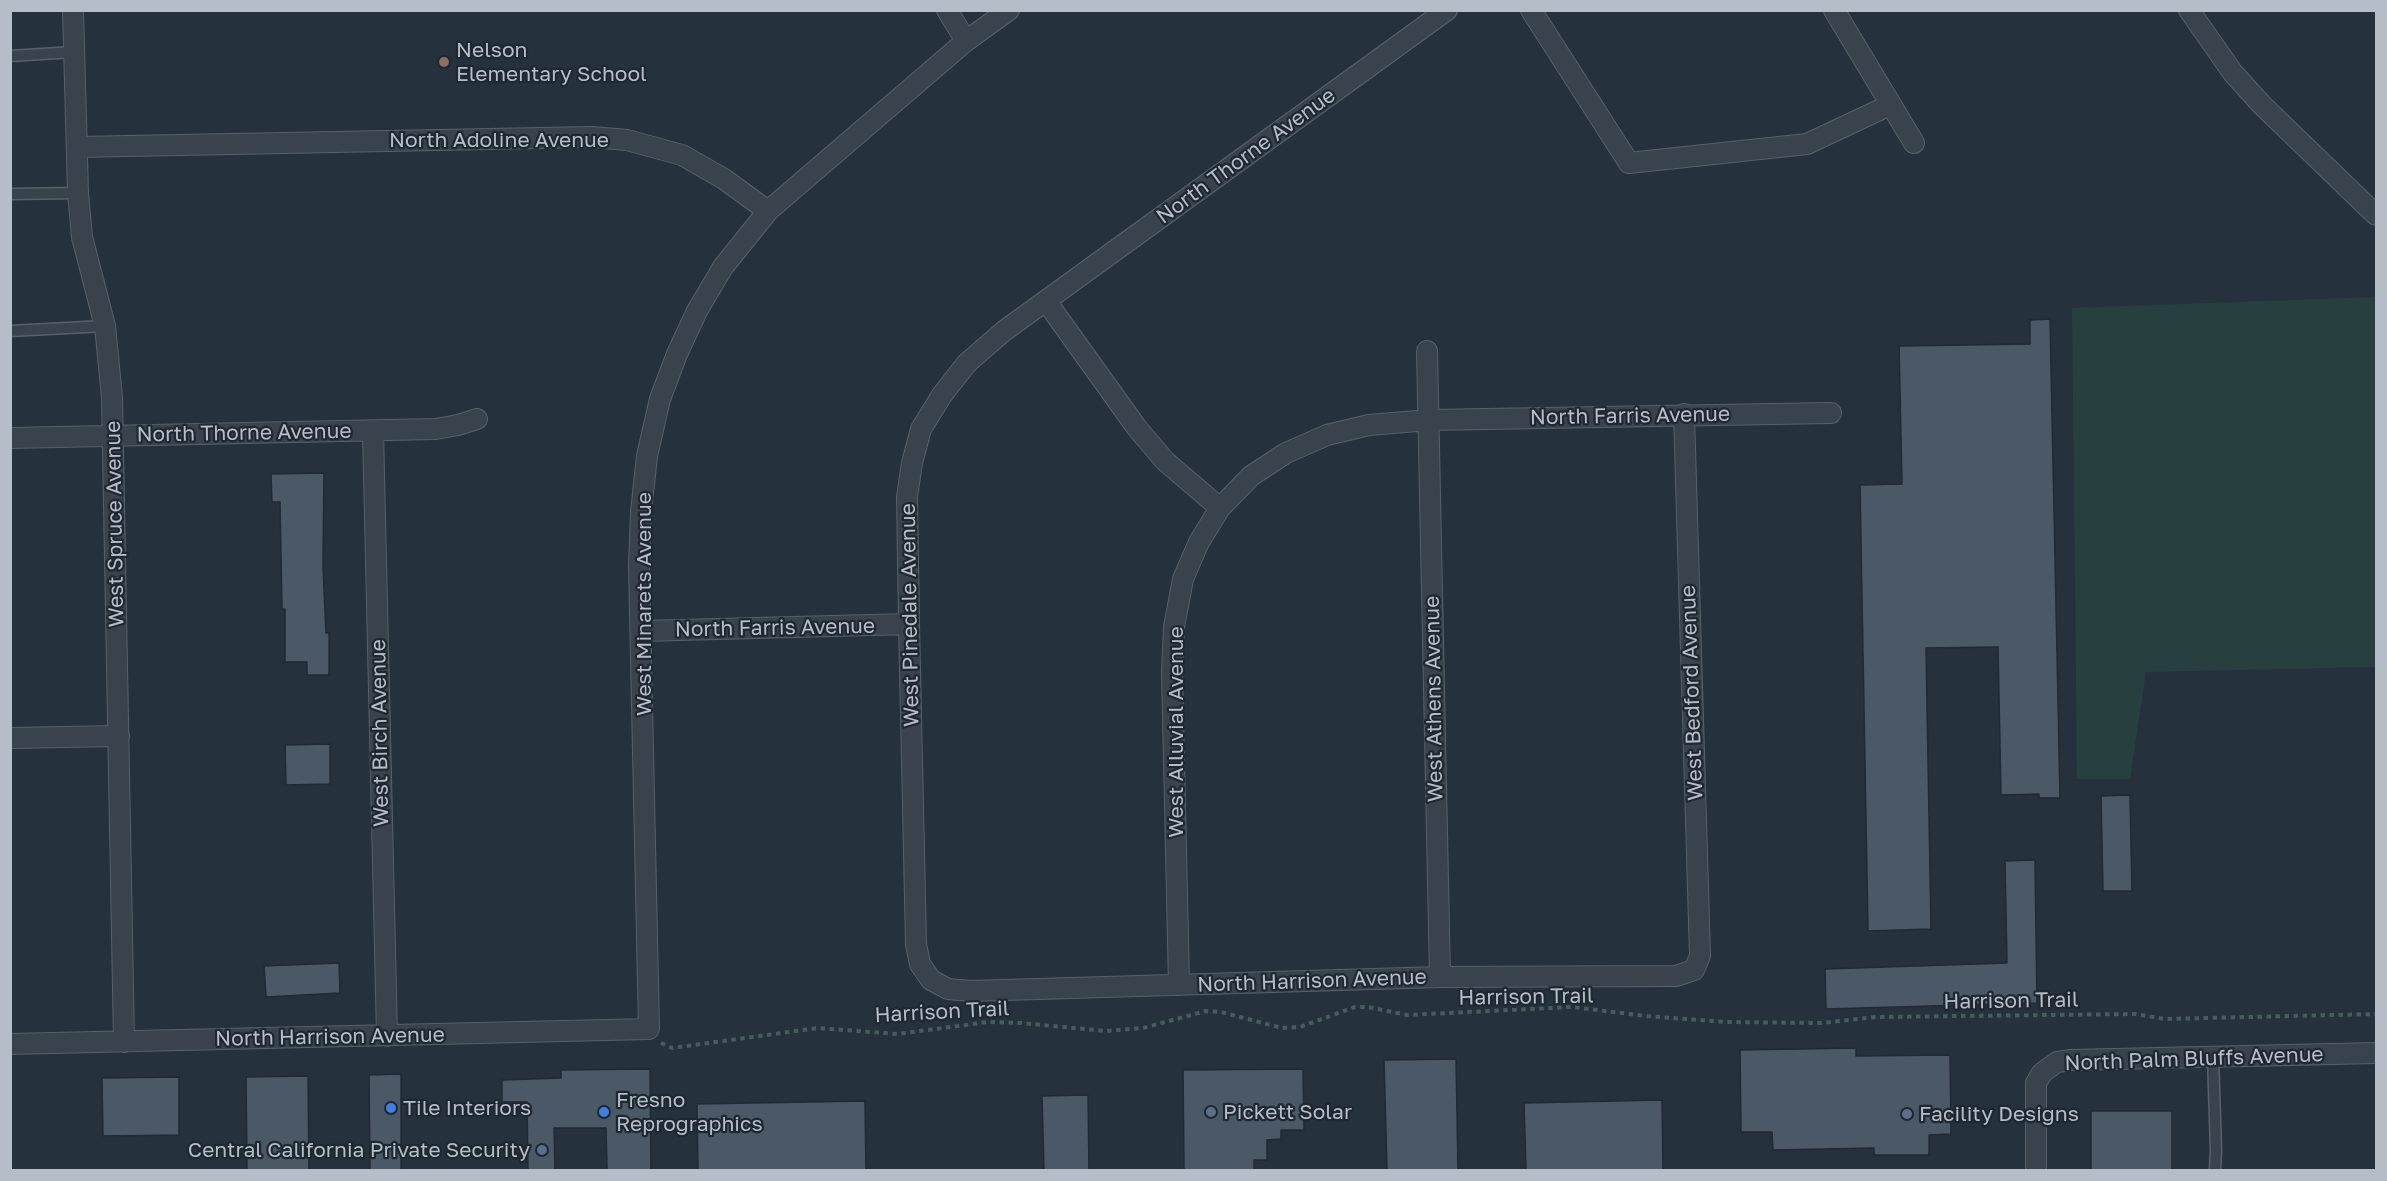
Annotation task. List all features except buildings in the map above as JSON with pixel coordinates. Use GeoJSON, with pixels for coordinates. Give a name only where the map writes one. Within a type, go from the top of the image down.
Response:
{"type":"FeatureCollection","features":[{"type":"Feature","properties":{"kind":"street","name":"West Spruce Avenue"},"geometry":{"type":"LineString","coordinates":[[73,10],[78,193],[82,237],[105,326],[110,364],[124,1042]]}},
{"type":"Feature","properties":{"kind":"street"},"geometry":{"type":"LineString","coordinates":[[947,10],[966,41]]}},
{"type":"Feature","properties":{"kind":"street"},"geometry":{"type":"LineString","coordinates":[[768,211],[966,41],[1009,10]]}},
{"type":"Feature","properties":{"kind":"street","name":"North Thorne Avenue"},"geometry":{"type":"LineString","coordinates":[[1046,301],[1447,10]]}},
{"type":"Feature","properties":{"kind":"street"},"geometry":{"type":"LineString","coordinates":[[1531,10],[1629,163],[1807,144],[1890,105]]}},
{"type":"Feature","properties":{"kind":"street"},"geometry":{"type":"LineString","coordinates":[[1834,10],[1914,143]]}},
{"type":"Feature","properties":{"kind":"street"},"geometry":{"type":"LineString","coordinates":[[2188,10],[2233,73],[2262,105],[2376,215]]}},
{"type":"Feature","properties":{"kind":"street","name":"North Adoline Avenue"},"geometry":{"type":"LineString","coordinates":[[77,147],[592,137],[615,139],[653,146],[682,155],[724,179],[768,211]]}},
{"type":"Feature","properties":{"kind":"street","name":"West Minarets Avenue"},"geometry":{"type":"LineString","coordinates":[[652,1033],[641,631],[641,512],[647,456],[660,399],[676,354],[697,311],[723,267],[768,211]]}},
{"type":"Feature","properties":{"kind":"street"},"geometry":{"type":"LineString","coordinates":[[1046,301],[1137,428],[1165,461],[1220,508]]}},
{"type":"Feature","properties":{"kind":"street","name":"West Pinedale Avenue"},"geometry":{"type":"LineString","coordinates":[[931,980],[920,964],[916,944],[907,497],[912,463],[921,429],[942,395],[967,363],[1046,301]]}},
{"type":"Feature","properties":{"kind":"street"},"geometry":{"type":"LineString","coordinates":[[1427,351],[1429,420]]}},
{"type":"Feature","properties":{"kind":"street","name":"North Farris Avenue"},"geometry":{"type":"LineString","coordinates":[[1220,508],[1251,476],[1286,453],[1328,435],[1369,425],[1429,420],[1831,413]]}},
{"type":"Feature","properties":{"kind":"street","name":"West Bedford Avenue"},"geometry":{"type":"LineString","coordinates":[[1684,414],[1700,956],[1694,970]]}},
{"type":"Feature","properties":{"kind":"street","name":"North Thorne Avenue"},"geometry":{"type":"LineString","coordinates":[[10,438],[446,428],[477,419]]}},
{"type":"Feature","properties":{"kind":"street","name":"West Athens Avenue"},"geometry":{"type":"LineString","coordinates":[[1429,420],[1440,977]]}},
{"type":"Feature","properties":{"kind":"street","name":"West Birch Avenue"},"geometry":{"type":"LineString","coordinates":[[373,430],[387,1036]]}},
{"type":"Feature","properties":{"kind":"street","name":"West Alluvial Avenue"},"geometry":{"type":"LineString","coordinates":[[1179,985],[1172,684],[1174,627],[1183,579],[1199,542],[1220,508]]}},
{"type":"Feature","properties":{"kind":"street","name":"North Farris Avenue"},"geometry":{"type":"LineString","coordinates":[[641,631],[909,624]]}},
{"type":"Feature","properties":{"kind":"street"},"geometry":{"type":"LineString","coordinates":[[10,738],[119,736]]}},
{"type":"Feature","properties":{"kind":"street","name":"North Harrison Avenue"},"geometry":{"type":"LineString","coordinates":[[931,980],[948,989],[971,991],[1440,977],[1676,976],[1694,970]]}},
{"type":"Feature","properties":{"kind":"street","name":"North Harrison Avenue"},"geometry":{"type":"LineString","coordinates":[[10,1044],[652,1033]]}},
{"type":"Feature","properties":{"kind":"street","name":"North Palm Bluffs Avenue"},"geometry":{"type":"LineString","coordinates":[[2036,1170],[2036,1083],[2048,1066],[2057,1062],[2376,1053]]}},
{"type":"Feature","properties":{"kind":"lane"},"geometry":{"type":"LineString","coordinates":[[10,56],[74,52]]}},
{"type":"Feature","properties":{"kind":"lane"},"geometry":{"type":"LineString","coordinates":[[10,194],[78,193]]}},
{"type":"Feature","properties":{"kind":"lane"},"geometry":{"type":"LineString","coordinates":[[10,330],[105,326]]}},
{"type":"Feature","properties":{"kind":"lane"},"geometry":{"type":"LineString","coordinates":[[2213,1056],[2215,1170]]}},
{"type":"Feature","properties":{"kind":"path","name":"Harrison Trail"},"geometry":{"type":"LineString","coordinates":[[652,1033],[663,1045],[672,1048],[818,1028],[897,1034],[988,1022],[1106,1031],[1143,1028],[1206,1011],[1221,1012],[1282,1028],[1300,1027],[1337,1012],[1368,1006],[1407,1015],[1572,1007],[1715,1021],[1821,1023],[1876,1017],[2135,1014],[2166,1019],[2376,1014]]}},
{"type":"Feature","properties":{"kind":"green space"},"geometry":{"type":"Polygon","coordinates":[[[2376,297],[2375,667],[2146,672],[2130,779],[2077,779],[2072,308],[2376,297]]]}},
{"type":"Feature","properties":{"kind":"place","name":"Nelson Elementary School"},"geometry":{"type":"Point","coordinates":[444,62]}},
{"type":"Feature","properties":{"kind":"place","name":"Tile Interiors"},"geometry":{"type":"Point","coordinates":[391,1108]}},
{"type":"Feature","properties":{"kind":"place","name":"Fresno Reprographics"},"geometry":{"type":"Point","coordinates":[604,1112]}},
{"type":"Feature","properties":{"kind":"place","name":"Pickett Solar"},"geometry":{"type":"Point","coordinates":[1211,1112]}},
{"type":"Feature","properties":{"kind":"place","name":"Facility Designs"},"geometry":{"type":"Point","coordinates":[1907,1114]}},
{"type":"Feature","properties":{"kind":"place","name":"Central California Private Security"},"geometry":{"type":"Point","coordinates":[542,1150]}}]}
